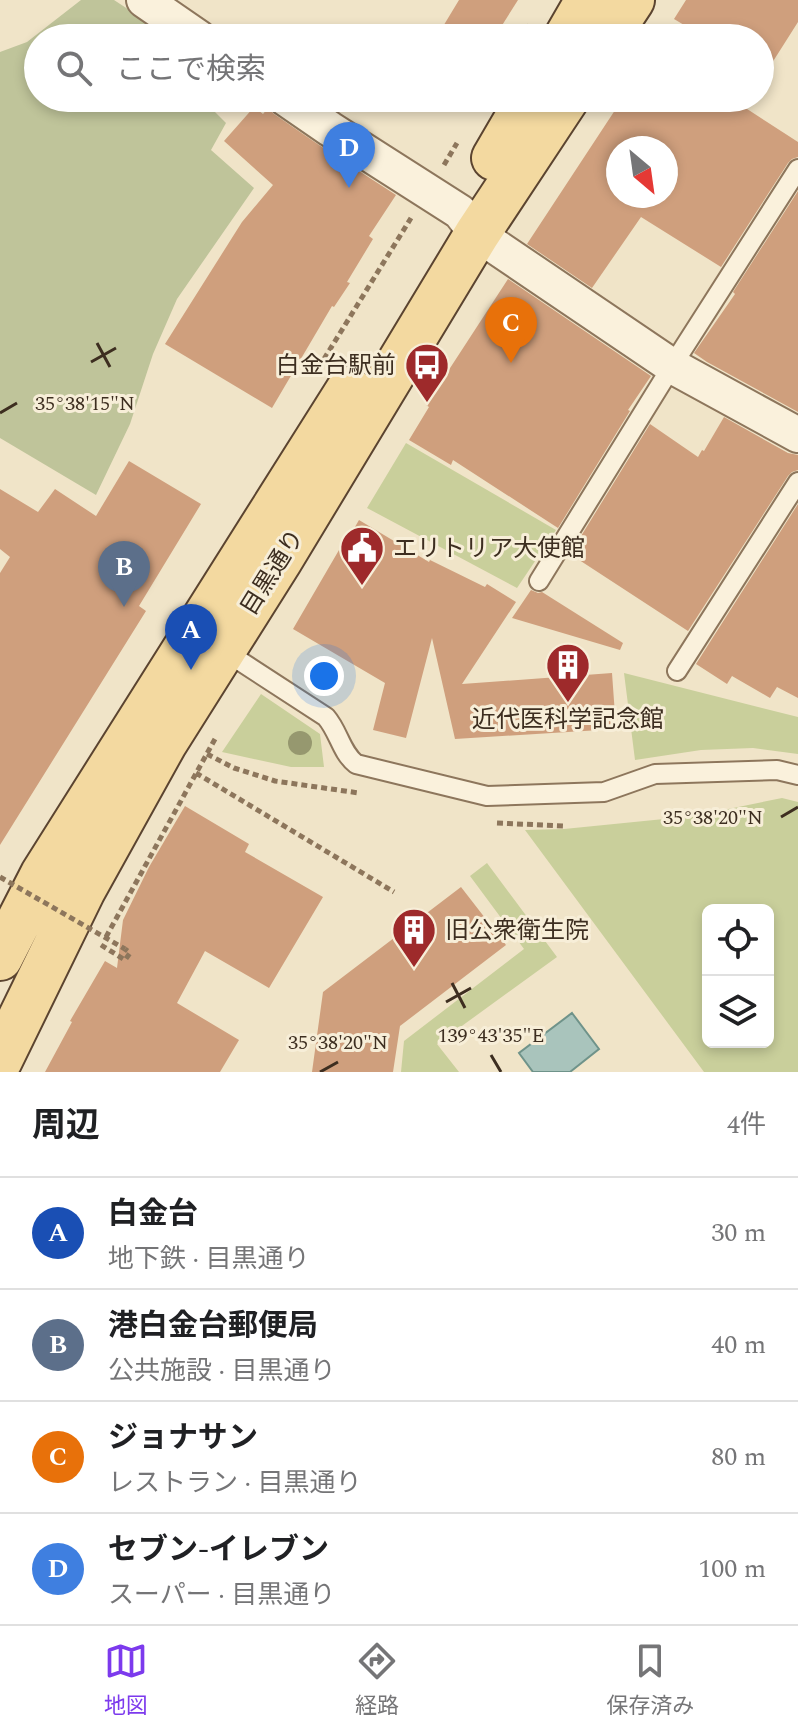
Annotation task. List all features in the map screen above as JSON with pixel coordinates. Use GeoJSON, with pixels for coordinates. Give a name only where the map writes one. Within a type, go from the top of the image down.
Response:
{"type":"FeatureCollection","features":[{"type":"Feature","properties":{"kind":"main road"},"geometry":{"type":"LineString","coordinates":[[574,24],[588,0]]}},
{"type":"Feature","properties":{"kind":"main road"},"geometry":{"type":"LineString","coordinates":[[616,24],[632,0]]}},
{"type":"Feature","properties":{"kind":"main road","name":"目黒通り"},"geometry":{"type":"LineString","coordinates":[[0,958],[43,874],[210,641],[469,223],[522,112]]}},
{"type":"Feature","properties":{"kind":"main road","name":"目黒通り"},"geometry":{"type":"LineString","coordinates":[[469,223],[556,112]]}},
{"type":"Feature","properties":{"kind":"main road","name":"目黒通り"},"geometry":{"type":"LineString","coordinates":[[0,1060],[83,890],[164,744],[210,641]]}},
{"type":"Feature","properties":{"kind":"street"},"geometry":{"type":"LineString","coordinates":[[144,0],[179,24]]}},
{"type":"Feature","properties":{"kind":"street"},"geometry":{"type":"LineString","coordinates":[[305,112],[672,366],[798,435]]}},
{"type":"Feature","properties":{"kind":"lane"},"geometry":{"type":"LineString","coordinates":[[539,581],[798,169]]}},
{"type":"Feature","properties":{"kind":"lane"},"geometry":{"type":"LineString","coordinates":[[677,671],[798,482]]}},
{"type":"Feature","properties":{"kind":"lane"},"geometry":{"type":"LineString","coordinates":[[210,641],[326,717],[349,759],[356,764],[487,796],[604,792],[655,774],[777,770],[798,775]]}},
{"type":"Feature","properties":{"kind":"path"},"geometry":{"type":"LineString","coordinates":[[196,773],[394,892]]}},
{"type":"Feature","properties":{"kind":"path"},"geometry":{"type":"LineString","coordinates":[[0,877],[130,953],[125,960],[101,945]]}},
{"type":"Feature","properties":{"kind":"green space"},"geometry":{"type":"Polygon","coordinates":[[[81,0],[114,0],[151,24],[50,24],[81,0]]]}},
{"type":"Feature","properties":{"kind":"green space"},"geometry":{"type":"Polygon","coordinates":[[[24,43],[24,112],[215,112],[226,123],[211,150],[254,188],[177,299],[153,354],[130,424],[96,495],[0,438],[0,52],[24,43]]]}},
{"type":"Feature","properties":{"kind":"green space"},"geometry":{"type":"Polygon","coordinates":[[[406,443],[556,530],[517,588],[367,508],[406,443]]]}},
{"type":"Feature","properties":{"kind":"green space"},"geometry":{"type":"Polygon","coordinates":[[[624,673],[798,717],[798,754],[753,748],[701,750],[635,760],[624,673]]]}},
{"type":"Feature","properties":{"kind":"green space"},"geometry":{"type":"Polygon","coordinates":[[[261,694],[320,734],[324,767],[291,767],[222,752],[261,694]]]}},
{"type":"Feature","properties":{"kind":"green space"},"geometry":{"type":"Polygon","coordinates":[[[782,798],[798,802],[798,1072],[704,1072],[525,830],[694,816],[782,798]]]}},
{"type":"Feature","properties":{"kind":"green space"},"geometry":{"type":"Polygon","coordinates":[[[487,863],[557,957],[437,1044],[459,1072],[401,1072],[404,1041],[524,949],[470,876],[487,863]]]}},
{"type":"Feature","properties":{"kind":"water"},"geometry":{"type":"Polygon","coordinates":[[[572,1013],[599,1049],[570,1072],[533,1072],[519,1053],[572,1013]]]}},
{"type":"Feature","properties":{"kind":"building"},"geometry":{"type":"Polygon","coordinates":[[[459,0],[518,0],[503,24],[444,24],[459,0]]]}},
{"type":"Feature","properties":{"kind":"building"},"geometry":{"type":"Polygon","coordinates":[[[686,0],[798,0],[798,22],[774,60],[774,24],[682,24],[674,19],[686,0]]]}},
{"type":"Feature","properties":{"kind":"building"},"geometry":{"type":"Polygon","coordinates":[[[250,112],[272,112],[396,195],[369,236],[373,239],[347,282],[350,283],[332,306],[272,408],[165,344],[242,222],[273,185],[224,141],[250,112]]]}},
{"type":"Feature","properties":{"kind":"building"},"geometry":{"type":"Polygon","coordinates":[[[614,112],[752,112],[798,142],[798,157],[788,163],[721,267],[641,217],[592,288],[527,244],[614,112]]]}},
{"type":"Feature","properties":{"kind":"building"},"geometry":{"type":"Polygon","coordinates":[[[798,191],[798,412],[694,353],[735,294],[733,292],[798,191]]]}},
{"type":"Feature","properties":{"kind":"building"},"geometry":{"type":"Polygon","coordinates":[[[508,279],[651,376],[558,528],[453,460],[451,465],[409,440],[429,407],[426,405],[508,279]]]}},
{"type":"Feature","properties":{"kind":"building"},"geometry":{"type":"Polygon","coordinates":[[[724,417],[788,453],[798,455],[798,470],[788,476],[688,631],[570,554],[650,424],[698,457],[724,417]]]}},
{"type":"Feature","properties":{"kind":"building"},"geometry":{"type":"Polygon","coordinates":[[[129,461],[201,504],[139,606],[146,611],[0,845],[0,573],[10,557],[0,549],[0,489],[38,512],[55,489],[96,516],[129,461]]]}},
{"type":"Feature","properties":{"kind":"building"},"geometry":{"type":"Polygon","coordinates":[[[798,504],[798,698],[777,687],[770,698],[732,676],[727,684],[696,664],[798,504]]]}},
{"type":"Feature","properties":{"kind":"building"},"geometry":{"type":"Polygon","coordinates":[[[359,520],[429,562],[485,587],[487,584],[516,602],[462,684],[612,673],[616,729],[455,739],[432,638],[406,738],[373,730],[385,683],[293,629],[359,520]]]}},
{"type":"Feature","properties":{"kind":"building"},"geometry":{"type":"Polygon","coordinates":[[[531,590],[542,592],[623,643],[620,650],[512,618],[531,590]]]}},
{"type":"Feature","properties":{"kind":"building"},"geometry":{"type":"Polygon","coordinates":[[[185,806],[249,844],[245,852],[323,897],[269,988],[205,951],[177,1003],[239,1040],[220,1072],[45,1072],[105,961],[117,968],[123,920],[149,867],[185,806]]]}},
{"type":"Feature","properties":{"kind":"building","name":"旧公衆衛生院"},"geometry":{"type":"Polygon","coordinates":[[[461,887],[506,945],[400,1026],[393,1072],[312,1072],[323,992],[461,887]]]}},
{"type":"Feature","properties":{"kind":"place","name":"セブン-イレブン"},"geometry":{"type":"Point","coordinates":[349,188]}},
{"type":"Feature","properties":{"kind":"place","name":"ジョナサン"},"geometry":{"type":"Point","coordinates":[511,363]}},
{"type":"Feature","properties":{"kind":"place","name":"白金台駅前"},"geometry":{"type":"Point","coordinates":[427,404]}},
{"type":"Feature","properties":{"kind":"place","name":"エリトリア大使館"},"geometry":{"type":"Point","coordinates":[362,587]}},
{"type":"Feature","properties":{"kind":"place","name":"港白金台郵便局"},"geometry":{"type":"Point","coordinates":[124,607]}},
{"type":"Feature","properties":{"kind":"place","name":"白金台"},"geometry":{"type":"Point","coordinates":[191,670]}},
{"type":"Feature","properties":{"kind":"place","name":"近代医科学記念館"},"geometry":{"type":"Point","coordinates":[568,704]}},
{"type":"Feature","properties":{"kind":"place","name":"旧公衆衛生院"},"geometry":{"type":"Point","coordinates":[414,969]}}]}
